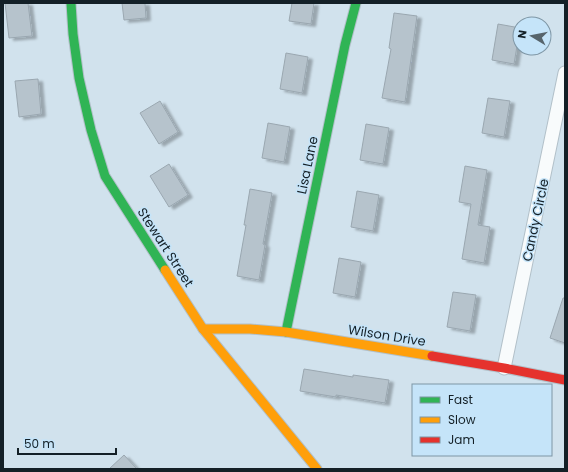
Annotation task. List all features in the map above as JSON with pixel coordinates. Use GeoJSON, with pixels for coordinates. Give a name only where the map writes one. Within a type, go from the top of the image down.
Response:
{"type":"FeatureCollection","features":[{"type":"Feature","properties":{"kind":"street","name":"Stewart Street"},"geometry":{"type":"LineString","coordinates":[[71,3],[73,34],[79,78],[91,130],[105,176],[204,329],[317,469]]}},
{"type":"Feature","properties":{"kind":"street","name":"Lisa Lane"},"geometry":{"type":"LineString","coordinates":[[286,332],[345,45],[356,3]]}},
{"type":"Feature","properties":{"kind":"street","name":"Candy Circle"},"geometry":{"type":"LineString","coordinates":[[504,368],[565,73]]}},
{"type":"Feature","properties":{"kind":"street","name":"Wilson Drive"},"geometry":{"type":"LineString","coordinates":[[204,329],[250,328],[286,332],[504,368],[565,380]]}},
{"type":"Feature","properties":{"kind":"building"},"geometry":{"type":"Polygon","coordinates":[[[5,3],[28,3],[32,36],[9,38],[5,3]]]}},
{"type":"Feature","properties":{"kind":"building"},"geometry":{"type":"Polygon","coordinates":[[[122,3],[145,3],[146,18],[124,20],[122,3]]]}},
{"type":"Feature","properties":{"kind":"building"},"geometry":{"type":"Polygon","coordinates":[[[292,3],[314,3],[311,24],[289,21],[292,3]]]}},
{"type":"Feature","properties":{"kind":"building"},"geometry":{"type":"Polygon","coordinates":[[[394,13],[417,16],[405,102],[382,98],[391,49],[389,48],[394,13]]]}},
{"type":"Feature","properties":{"kind":"building"},"geometry":{"type":"Polygon","coordinates":[[[498,24],[512,27],[512,56],[515,56],[514,64],[492,60],[498,24]]]}},
{"type":"Feature","properties":{"kind":"building"},"geometry":{"type":"Polygon","coordinates":[[[286,53],[308,57],[302,93],[280,89],[286,53]]]}},
{"type":"Feature","properties":{"kind":"building"},"geometry":{"type":"Polygon","coordinates":[[[38,79],[41,114],[19,117],[15,81],[38,79]]]}},
{"type":"Feature","properties":{"kind":"building"},"geometry":{"type":"Polygon","coordinates":[[[488,98],[510,101],[504,137],[482,133],[488,98]]]}},
{"type":"Feature","properties":{"kind":"building"},"geometry":{"type":"Polygon","coordinates":[[[160,101],[178,132],[159,144],[140,113],[160,101]]]}},
{"type":"Feature","properties":{"kind":"building"},"geometry":{"type":"Polygon","coordinates":[[[268,123],[290,127],[284,162],[262,158],[268,123]]]}},
{"type":"Feature","properties":{"kind":"building"},"geometry":{"type":"Polygon","coordinates":[[[366,124],[389,128],[383,164],[360,160],[366,124]]]}},
{"type":"Feature","properties":{"kind":"building"},"geometry":{"type":"Polygon","coordinates":[[[169,164],[188,195],[169,207],[150,176],[169,164]]]}},
{"type":"Feature","properties":{"kind":"building"},"geometry":{"type":"Polygon","coordinates":[[[465,166],[487,170],[478,225],[490,227],[484,263],[462,259],[471,204],[459,202],[465,166]]]}},
{"type":"Feature","properties":{"kind":"building"},"geometry":{"type":"Polygon","coordinates":[[[250,189],[272,193],[263,244],[265,245],[259,280],[237,276],[246,225],[244,225],[250,189]]]}},
{"type":"Feature","properties":{"kind":"building"},"geometry":{"type":"Polygon","coordinates":[[[357,191],[379,195],[373,231],[351,227],[357,191]]]}},
{"type":"Feature","properties":{"kind":"building"},"geometry":{"type":"Polygon","coordinates":[[[339,258],[361,262],[355,297],[333,293],[339,258]]]}},
{"type":"Feature","properties":{"kind":"building"},"geometry":{"type":"Polygon","coordinates":[[[453,292],[476,295],[470,331],[447,327],[453,292]]]}},
{"type":"Feature","properties":{"kind":"building"},"geometry":{"type":"Polygon","coordinates":[[[563,298],[565,298],[565,343],[550,338],[563,298]]]}},
{"type":"Feature","properties":{"kind":"building"},"geometry":{"type":"Polygon","coordinates":[[[304,369],[353,377],[353,375],[389,380],[385,403],[300,391],[304,369]]]}},
{"type":"Feature","properties":{"kind":"building"},"geometry":{"type":"Polygon","coordinates":[[[124,455],[137,469],[109,469],[124,455]]]}},
{"type":"Feature","properties":{"kind":"traffic: fast"},"geometry":{"type":"LineString","coordinates":[[71,3],[73,34],[79,78],[91,130],[105,176],[165,270]]}},
{"type":"Feature","properties":{"kind":"traffic: fast"},"geometry":{"type":"LineString","coordinates":[[286,332],[345,45],[356,3]]}},
{"type":"Feature","properties":{"kind":"traffic: slow"},"geometry":{"type":"LineString","coordinates":[[165,270],[203,329],[317,469]]}},
{"type":"Feature","properties":{"kind":"traffic: slow"},"geometry":{"type":"LineString","coordinates":[[203,329],[250,329],[286,332],[432,356]]}},
{"type":"Feature","properties":{"kind":"traffic: jam"},"geometry":{"type":"LineString","coordinates":[[432,356],[565,380]]}}]}
